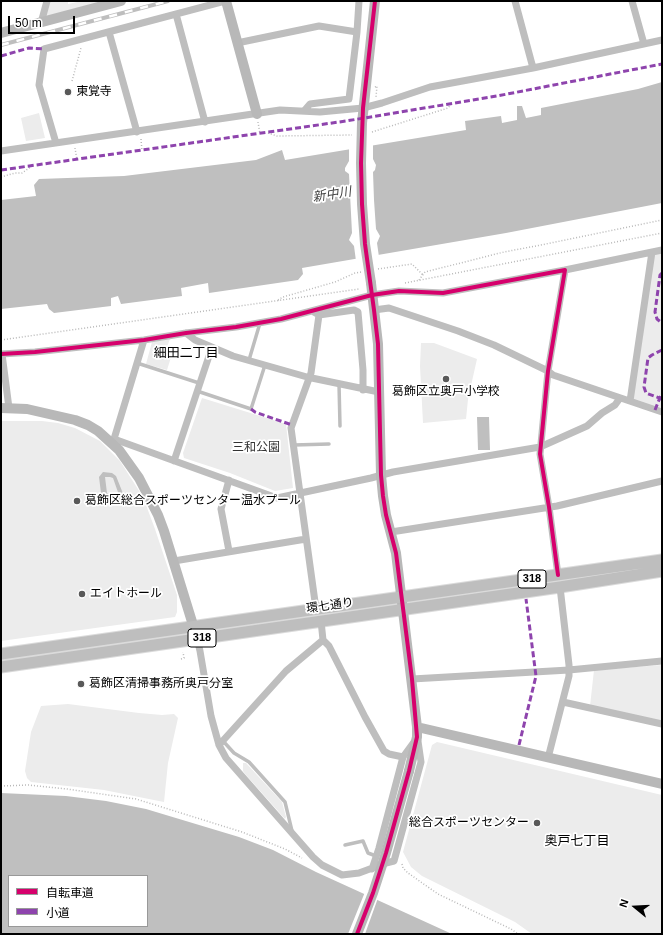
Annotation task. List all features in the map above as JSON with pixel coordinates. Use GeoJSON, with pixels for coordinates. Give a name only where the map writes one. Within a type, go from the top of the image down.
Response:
{"type":"FeatureCollection","features":[{"type":"Feature","properties":{"kind":"main road","name":"環七通り"},"geometry":{"type":"LineString","coordinates":[[1,654],[662,560]]}},
{"type":"Feature","properties":{"kind":"main road","name":"環七通り"},"geometry":{"type":"LineString","coordinates":[[1,667],[662,571]]}},
{"type":"Feature","properties":{"kind":"street"},"geometry":{"type":"LineString","coordinates":[[41,23],[47,1]]}},
{"type":"Feature","properties":{"kind":"street"},"geometry":{"type":"LineString","coordinates":[[1,33],[121,1]]}},
{"type":"Feature","properties":{"kind":"street"},"geometry":{"type":"LineString","coordinates":[[56,143],[39,85],[44,50],[226,1],[258,117]]}},
{"type":"Feature","properties":{"kind":"street"},"geometry":{"type":"LineString","coordinates":[[304,111],[310,104],[349,98],[358,32],[359,1]]}},
{"type":"Feature","properties":{"kind":"street"},"geometry":{"type":"LineString","coordinates":[[113,440],[143,485],[158,514],[197,638],[214,732],[221,743],[226,758],[292,832],[302,846],[322,865],[342,875],[360,873],[394,861],[421,762],[402,596],[396,553],[386,515],[381,475],[378,344],[365,244],[362,204],[362,123],[375,1]]}},
{"type":"Feature","properties":{"kind":"street"},"geometry":{"type":"LineString","coordinates":[[515,1],[533,68]]}},
{"type":"Feature","properties":{"kind":"street"},"geometry":{"type":"LineString","coordinates":[[632,1],[644,44]]}},
{"type":"Feature","properties":{"kind":"street"},"geometry":{"type":"LineString","coordinates":[[176,14],[205,122]]}},
{"type":"Feature","properties":{"kind":"street"},"geometry":{"type":"LineString","coordinates":[[237,43],[319,26],[358,32]]}},
{"type":"Feature","properties":{"kind":"street"},"geometry":{"type":"LineString","coordinates":[[109,32],[139,135]]}},
{"type":"Feature","properties":{"kind":"street"},"geometry":{"type":"LineString","coordinates":[[1,151],[56,143],[139,135],[205,122],[258,117],[280,110],[320,112],[363,108],[430,87],[533,68],[662,40]]}},
{"type":"Feature","properties":{"kind":"street"},"geometry":{"type":"LineString","coordinates":[[620,398],[615,404],[587,426],[540,447],[392,472],[277,498],[113,440],[92,427],[75,420],[45,412],[5,408],[2,354],[35,352],[144,340],[260,323],[312,311],[371,289],[443,293],[662,250]]}},
{"type":"Feature","properties":{"kind":"street"},"geometry":{"type":"LineString","coordinates":[[630,401],[652,252]]}},
{"type":"Feature","properties":{"kind":"street"},"geometry":{"type":"LineString","coordinates":[[558,575],[540,447],[548,371],[565,270]]}},
{"type":"Feature","properties":{"kind":"street"},"geometry":{"type":"LineString","coordinates":[[374,310],[390,308],[458,331],[494,345],[548,371],[553,375],[662,412]]}},
{"type":"Feature","properties":{"kind":"street"},"geometry":{"type":"LineString","coordinates":[[312,311],[319,315],[354,310],[358,312],[363,390]]}},
{"type":"Feature","properties":{"kind":"street"},"geometry":{"type":"LineString","coordinates":[[316,609],[292,425],[311,373],[319,315]]}},
{"type":"Feature","properties":{"kind":"street"},"geometry":{"type":"LineString","coordinates":[[186,333],[195,340],[233,356],[310,377],[363,390],[379,392]]}},
{"type":"Feature","properties":{"kind":"street"},"geometry":{"type":"LineString","coordinates":[[113,440],[144,340]]}},
{"type":"Feature","properties":{"kind":"street"},"geometry":{"type":"LineString","coordinates":[[174,461],[196,391],[212,347]]}},
{"type":"Feature","properties":{"kind":"street"},"geometry":{"type":"LineString","coordinates":[[229,480],[221,509],[229,551]]}},
{"type":"Feature","properties":{"kind":"street"},"geometry":{"type":"LineString","coordinates":[[391,532],[549,507],[662,481]]}},
{"type":"Feature","properties":{"kind":"street"},"geometry":{"type":"LineString","coordinates":[[174,561],[306,538]]}},
{"type":"Feature","properties":{"kind":"street"},"geometry":{"type":"LineString","coordinates":[[548,758],[569,676],[560,587]]}},
{"type":"Feature","properties":{"kind":"street"},"geometry":{"type":"LineString","coordinates":[[321,621],[323,640],[329,646],[384,751],[389,754],[403,757]]}},
{"type":"Feature","properties":{"kind":"street"},"geometry":{"type":"LineString","coordinates":[[221,743],[286,671],[323,640]]}},
{"type":"Feature","properties":{"kind":"street"},"geometry":{"type":"LineString","coordinates":[[412,679],[569,670],[662,661]]}},
{"type":"Feature","properties":{"kind":"street"},"geometry":{"type":"LineString","coordinates":[[562,702],[662,724]]}},
{"type":"Feature","properties":{"kind":"street"},"geometry":{"type":"LineString","coordinates":[[372,869],[403,757],[417,732]]}},
{"type":"Feature","properties":{"kind":"street"},"geometry":{"type":"LineString","coordinates":[[417,732],[548,758],[662,784]]}},
{"type":"Feature","properties":{"kind":"street"},"geometry":{"type":"LineString","coordinates":[[357,934],[373,893],[386,852],[409,771],[417,732]]}},
{"type":"Feature","properties":{"kind":"lane"},"geometry":{"type":"LineString","coordinates":[[249,360],[260,323]]}},
{"type":"Feature","properties":{"kind":"lane"},"geometry":{"type":"LineString","coordinates":[[137,363],[199,383]]}},
{"type":"Feature","properties":{"kind":"lane"},"geometry":{"type":"LineString","coordinates":[[196,391],[251,409],[265,365]]}},
{"type":"Feature","properties":{"kind":"lane"},"geometry":{"type":"LineString","coordinates":[[339,384],[340,426]]}},
{"type":"Feature","properties":{"kind":"lane"},"geometry":{"type":"LineString","coordinates":[[294,445],[329,444]]}},
{"type":"Feature","properties":{"kind":"lane"},"geometry":{"type":"LineString","coordinates":[[221,743],[249,762],[285,802],[292,832]]}},
{"type":"Feature","properties":{"kind":"lane"},"geometry":{"type":"LineString","coordinates":[[344,845],[362,841],[368,853],[376,856]]}},
{"type":"Feature","properties":{"kind":"path"},"geometry":{"type":"LineString","coordinates":[[72,80],[81,45],[80,40]]}},
{"type":"Feature","properties":{"kind":"path"},"geometry":{"type":"LineString","coordinates":[[258,117],[260,134]]}},
{"type":"Feature","properties":{"kind":"path"},"geometry":{"type":"LineString","coordinates":[[139,135],[142,151]]}},
{"type":"Feature","properties":{"kind":"path"},"geometry":{"type":"LineString","coordinates":[[75,147],[76,160]]}},
{"type":"Feature","properties":{"kind":"path"},"geometry":{"type":"LineString","coordinates":[[1,177],[22,172],[32,166]]}},
{"type":"Feature","properties":{"kind":"path"},"geometry":{"type":"LineString","coordinates":[[419,280],[425,272],[504,252],[662,220]]}},
{"type":"Feature","properties":{"kind":"path"},"geometry":{"type":"LineString","coordinates":[[401,283],[662,233]]}},
{"type":"Feature","properties":{"kind":"path"},"geometry":{"type":"LineString","coordinates":[[376,269],[412,264],[423,275]]}},
{"type":"Feature","properties":{"kind":"path"},"geometry":{"type":"LineString","coordinates":[[277,301],[283,297],[335,282],[355,273],[362,272]]}},
{"type":"Feature","properties":{"kind":"path"},"geometry":{"type":"LineString","coordinates":[[1,340],[371,289]]}},
{"type":"Feature","properties":{"kind":"path"},"geometry":{"type":"LineString","coordinates":[[181,659],[184,658],[183,652]]}},
{"type":"Feature","properties":{"kind":"path"},"geometry":{"type":"LineString","coordinates":[[1,786],[28,785],[136,799],[242,832],[285,849],[305,859]]}},
{"type":"Feature","properties":{"kind":"path"},"geometry":{"type":"LineString","coordinates":[[402,860],[403,868],[408,873],[438,894],[511,929],[518,934]]}},
{"type":"Feature","properties":{"kind":"green space"},"geometry":{"type":"Polygon","coordinates":[[[48,1],[68,1],[68,4],[82,1],[108,1],[43,21],[48,1]]]}},
{"type":"Feature","properties":{"kind":"green space"},"geometry":{"type":"Polygon","coordinates":[[[39,113],[45,138],[26,141],[21,118],[39,113]]]}},
{"type":"Feature","properties":{"kind":"green space"},"geometry":{"type":"Polygon","coordinates":[[[662,252],[662,409],[631,399],[653,254],[662,252]]]}},
{"type":"Feature","properties":{"kind":"green space"},"geometry":{"type":"Polygon","coordinates":[[[170,339],[166,349],[173,351],[167,370],[146,364],[152,342],[170,339]]]}},
{"type":"Feature","properties":{"kind":"green space"},"geometry":{"type":"Polygon","coordinates":[[[421,343],[434,343],[477,359],[468,399],[466,419],[423,423],[420,366],[421,343]]]}},
{"type":"Feature","properties":{"kind":"green space","name":"三和公園"},"geometry":{"type":"Polygon","coordinates":[[[202,398],[286,424],[293,488],[275,491],[230,473],[184,458],[183,453],[202,398]]]}},
{"type":"Feature","properties":{"kind":"green space"},"geometry":{"type":"Polygon","coordinates":[[[1,421],[42,421],[58,423],[75,428],[100,441],[120,461],[143,497],[155,529],[177,595],[177,612],[175,617],[1,641],[1,421]]]}},
{"type":"Feature","properties":{"kind":"green space"},"geometry":{"type":"Polygon","coordinates":[[[662,665],[662,721],[590,706],[594,670],[662,665]]]}},
{"type":"Feature","properties":{"kind":"green space"},"geometry":{"type":"Polygon","coordinates":[[[68,704],[139,713],[162,715],[174,714],[178,718],[168,763],[164,802],[104,790],[31,782],[27,778],[25,771],[31,732],[41,706],[68,704]]]}},
{"type":"Feature","properties":{"kind":"green space","name":"総合スポーツセンター"},"geometry":{"type":"Polygon","coordinates":[[[437,742],[662,795],[662,934],[532,934],[515,922],[422,876],[411,867],[403,852],[432,745],[437,742]]]}},
{"type":"Feature","properties":{"kind":"green space"},"geometry":{"type":"Polygon","coordinates":[[[243,763],[246,763],[282,802],[286,817],[285,819],[243,771],[243,763]]]}},
{"type":"Feature","properties":{"kind":"water","name":"新中川"},"geometry":{"type":"Polygon","coordinates":[[[662,82],[662,203],[506,233],[302,268],[303,274],[298,280],[209,293],[208,283],[181,288],[182,296],[121,304],[118,296],[111,298],[111,306],[54,313],[49,309],[47,304],[1,309],[1,200],[36,196],[34,185],[39,179],[124,176],[256,160],[282,150],[285,160],[466,130],[465,121],[501,116],[502,123],[517,120],[517,106],[522,106],[526,118],[541,115],[541,108],[638,89],[662,82]]]}},
{"type":"Feature","properties":{"kind":"water"},"geometry":{"type":"Polygon","coordinates":[[[477,417],[489,417],[490,450],[478,450],[477,417]]]}},
{"type":"Feature","properties":{"kind":"water"},"geometry":{"type":"Polygon","coordinates":[[[103,472],[112,473],[116,476],[126,501],[124,505],[103,496],[101,493],[99,477],[103,472]],[[105,477],[107,493],[120,498],[113,478],[105,477]]]}},
{"type":"Feature","properties":{"kind":"water"},"geometry":{"type":"Polygon","coordinates":[[[1,793],[66,796],[106,801],[146,809],[239,837],[273,850],[316,872],[452,934],[1,934],[1,793]]]}},
{"type":"Feature","properties":{"kind":"pier"},"geometry":{"type":"Polygon","coordinates":[[[373,144],[373,159],[376,165],[373,172],[376,229],[380,236],[377,243],[379,257],[356,261],[354,246],[349,240],[352,233],[349,174],[345,171],[345,168],[349,161],[349,148],[373,144]]]}},
{"type":"Feature","properties":{"kind":"pier"},"geometry":{"type":"Polygon","coordinates":[[[365,892],[378,898],[365,934],[348,934],[365,892]]]}},
{"type":"Feature","properties":{"kind":"railway"},"geometry":{"type":"LineString","coordinates":[[1,45],[168,1]]}},
{"type":"Feature","properties":{"kind":"marked path"},"geometry":{"type":"LineString","coordinates":[[1,56],[29,48],[44,49]]}},
{"type":"Feature","properties":{"kind":"marked path"},"geometry":{"type":"LineString","coordinates":[[1,170],[346,121],[497,96],[662,64]]}},
{"type":"Feature","properties":{"kind":"marked path"},"geometry":{"type":"LineString","coordinates":[[662,273],[660,275],[655,312],[657,319],[662,323]]}},
{"type":"Feature","properties":{"kind":"marked path"},"geometry":{"type":"LineString","coordinates":[[662,350],[648,358],[644,387],[646,393],[662,399]]}},
{"type":"Feature","properties":{"kind":"marked path"},"geometry":{"type":"LineString","coordinates":[[655,410],[661,395]]}},
{"type":"Feature","properties":{"kind":"marked path"},"geometry":{"type":"LineString","coordinates":[[251,409],[255,412],[292,425]]}},
{"type":"Feature","properties":{"kind":"marked path"},"geometry":{"type":"LineString","coordinates":[[519,745],[536,676],[526,599]]}},
{"type":"Feature","properties":{"kind":"cycle path"},"geometry":{"type":"LineString","coordinates":[[357,934],[373,893],[386,853],[417,737],[412,679],[396,553],[386,515],[383,496],[381,475],[378,344],[365,244],[362,204],[361,163],[363,108],[375,1]]}},
{"type":"Feature","properties":{"kind":"cycle path"},"geometry":{"type":"LineString","coordinates":[[1,354],[35,352],[144,340],[236,327],[281,319],[372,295],[399,291],[443,293],[565,270],[548,371],[540,454],[558,575]]}},
{"type":"Feature","properties":{"kind":"place","name":"東覚寺"},"geometry":{"type":"Point","coordinates":[68,92]}},
{"type":"Feature","properties":{"kind":"place","name":"葛飾区立奥戸小学校"},"geometry":{"type":"Point","coordinates":[446,379]}},
{"type":"Feature","properties":{"kind":"place","name":"葛飾区総合スポーツセンター温水プール"},"geometry":{"type":"Point","coordinates":[77,501]}},
{"type":"Feature","properties":{"kind":"place","name":"エイトホール"},"geometry":{"type":"Point","coordinates":[82,594]}},
{"type":"Feature","properties":{"kind":"place","name":"葛飾区清掃事務所奥戸分室"},"geometry":{"type":"Point","coordinates":[81,684]}},
{"type":"Feature","properties":{"kind":"place","name":"総合スポーツセンター"},"geometry":{"type":"Point","coordinates":[537,823]}},
{"type":"Feature","properties":{"kind":"district","name":"細田二丁目"},"geometry":{"type":"Point","coordinates":[186,353]}},
{"type":"Feature","properties":{"kind":"district","name":"奥戸七丁目"},"geometry":{"type":"Point","coordinates":[577,841]}}]}
